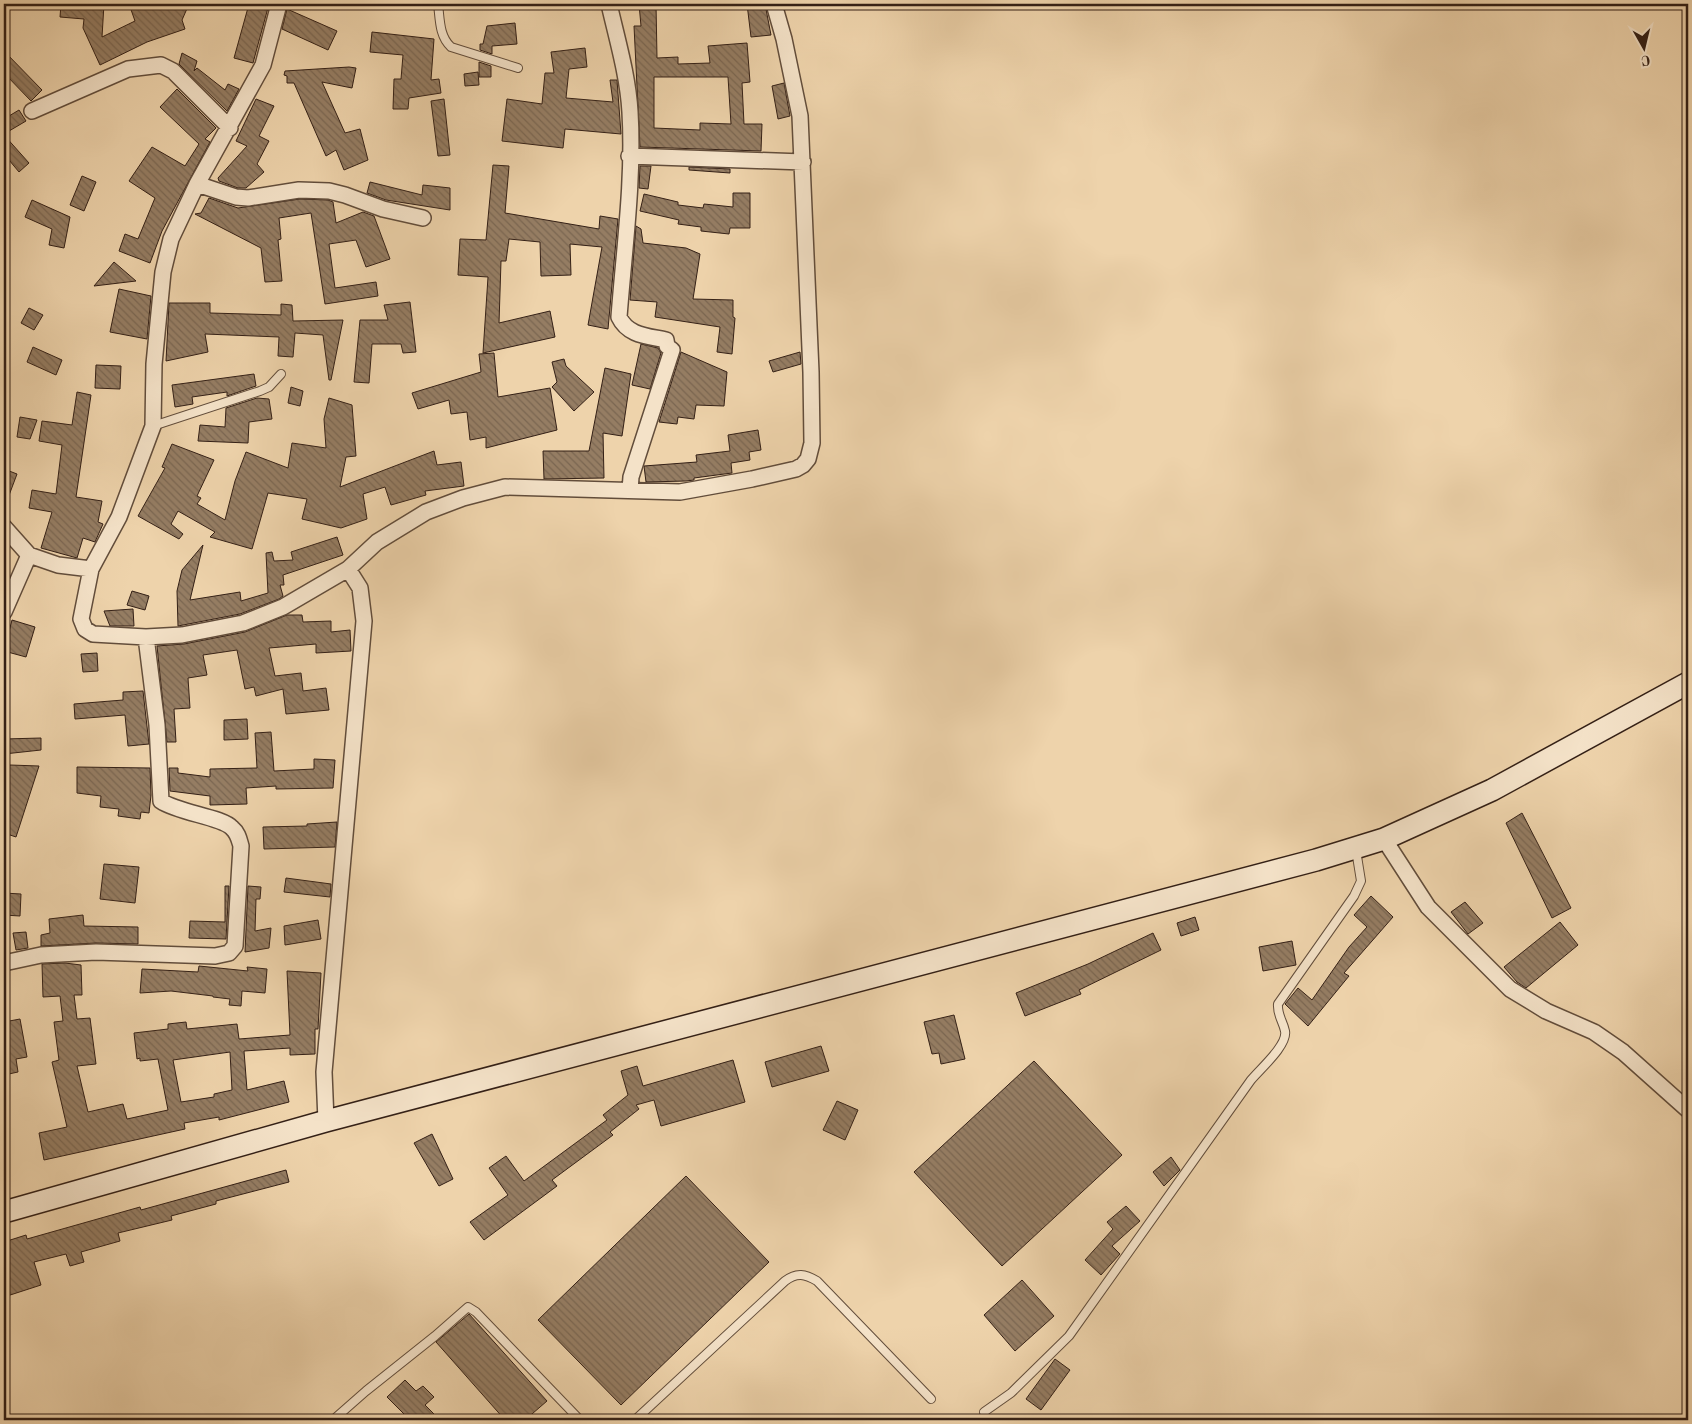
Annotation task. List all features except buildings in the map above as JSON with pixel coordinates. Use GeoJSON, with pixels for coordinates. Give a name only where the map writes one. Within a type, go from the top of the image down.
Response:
{"type":"FeatureCollection","features":[{"type":"Feature","properties":{"kind":"main road"},"geometry":{"type":"LineString","coordinates":[[4,1212],[326,1121],[1316,860],[1384,840],[1492,790],[1688,683]]}},
{"type":"Feature","properties":{"kind":"street"},"geometry":{"type":"LineString","coordinates":[[279,4],[264,65],[197,184],[171,239],[163,272],[154,364],[153,426],[120,517],[91,569],[81,619],[85,629],[93,634],[146,637],[182,635],[243,623],[282,607],[348,569],[386,537],[426,512],[463,498],[506,487],[680,492],[796,469],[808,459],[812,443],[812,372],[800,116],[784,39],[774,4]]}},
{"type":"Feature","properties":{"kind":"street"},"geometry":{"type":"LineString","coordinates":[[609,4],[626,82],[630,112],[630,156],[619,317],[622,325],[633,333],[666,340],[667,346],[672,350],[631,477],[630,490]]}},
{"type":"Feature","properties":{"kind":"street"},"geometry":{"type":"LineString","coordinates":[[32,111],[128,69],[161,65],[174,71],[230,128]]}},
{"type":"Feature","properties":{"kind":"street"},"geometry":{"type":"LineString","coordinates":[[630,156],[802,162]]}},
{"type":"Feature","properties":{"kind":"street"},"geometry":{"type":"LineString","coordinates":[[197,184],[236,197],[248,198],[299,190],[329,191],[345,194],[383,210],[423,218]]}},
{"type":"Feature","properties":{"kind":"street"},"geometry":{"type":"LineString","coordinates":[[4,527],[29,554],[58,565],[91,569]]}},
{"type":"Feature","properties":{"kind":"street"},"geometry":{"type":"LineString","coordinates":[[4,612],[29,554]]}},
{"type":"Feature","properties":{"kind":"street"},"geometry":{"type":"LineString","coordinates":[[326,1121],[324,1072],[364,620],[360,588],[348,569]]}},
{"type":"Feature","properties":{"kind":"street"},"geometry":{"type":"LineString","coordinates":[[4,963],[41,955],[96,952],[215,956],[229,953],[235,946],[241,846],[239,836],[227,824],[189,813],[161,801],[157,725],[146,637]]}},
{"type":"Feature","properties":{"kind":"street"},"geometry":{"type":"LineString","coordinates":[[1384,840],[1428,907],[1510,989],[1546,1012],[1594,1032],[1623,1052],[1688,1110]]}},
{"type":"Feature","properties":{"kind":"lane"},"geometry":{"type":"LineString","coordinates":[[438,4],[444,41],[451,47],[518,68]]}},
{"type":"Feature","properties":{"kind":"lane"},"geometry":{"type":"LineString","coordinates":[[153,426],[260,391],[269,387],[281,374]]}},
{"type":"Feature","properties":{"kind":"lane"},"geometry":{"type":"LineString","coordinates":[[984,1412],[1010,1393],[1069,1336],[1251,1080],[1283,1043],[1286,1034],[1278,1014],[1278,1004],[1361,882],[1355,848]]}},
{"type":"Feature","properties":{"kind":"lane"},"geometry":{"type":"LineString","coordinates":[[635,1420],[785,1280],[793,1275],[800,1274],[817,1281],[932,1399]]}},
{"type":"Feature","properties":{"kind":"lane"},"geometry":{"type":"LineString","coordinates":[[333,1420],[366,1390],[468,1307],[476,1312],[580,1420]]}}]}
